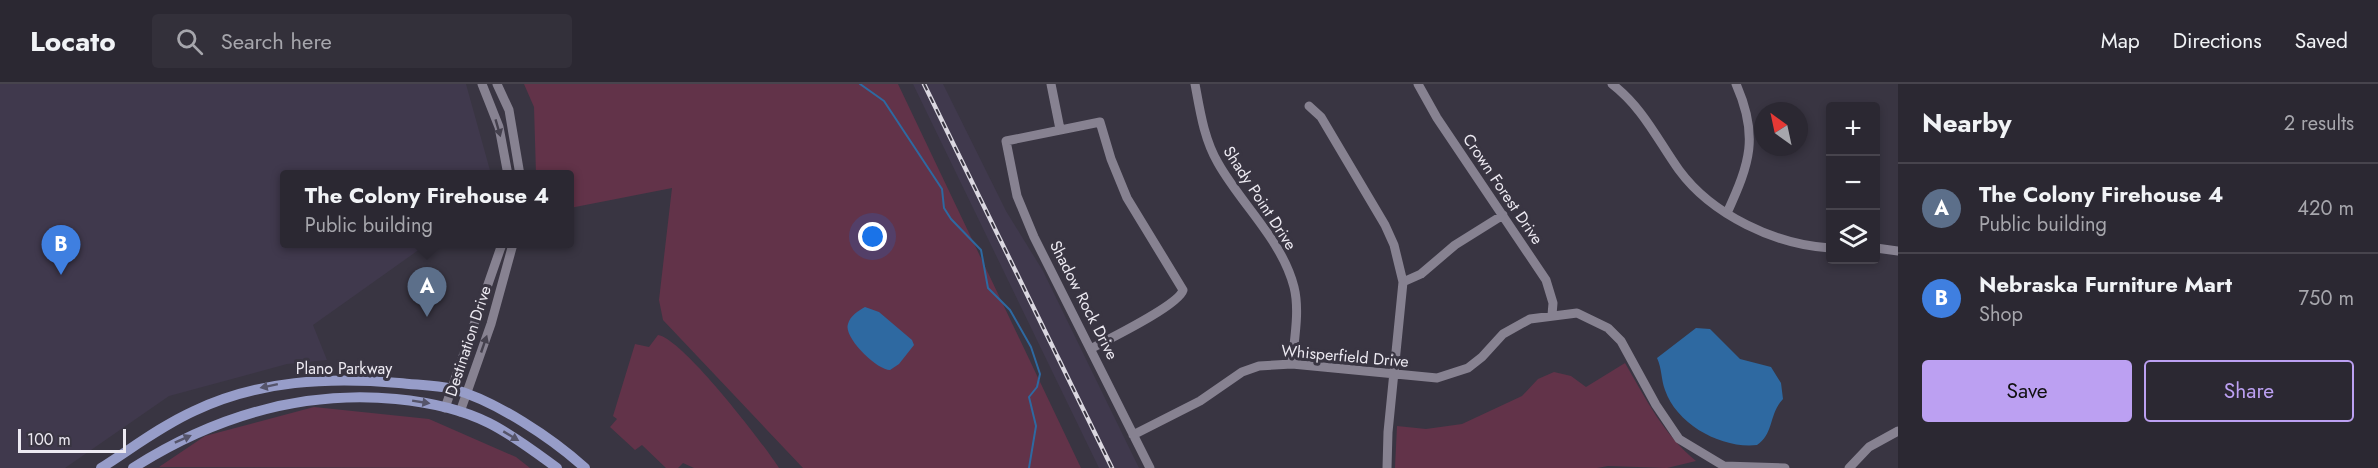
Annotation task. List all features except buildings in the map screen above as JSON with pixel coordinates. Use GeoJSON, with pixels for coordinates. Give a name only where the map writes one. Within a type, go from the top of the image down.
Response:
{"type":"FeatureCollection","features":[{"type":"Feature","properties":{"kind":"main road","name":"Plano Parkway"},"geometry":{"type":"LineString","coordinates":[[101,468],[195,410],[268,386],[292,382],[373,381],[452,389],[466,394],[528,424],[565,450],[585,468]]}},
{"type":"Feature","properties":{"kind":"main road","name":"Plano Parkway"},"geometry":{"type":"LineString","coordinates":[[133,468],[165,447],[227,420],[276,405],[330,397],[416,401],[460,412],[488,422],[557,468]]}},
{"type":"Feature","properties":{"kind":"street"},"geometry":{"type":"LineString","coordinates":[[482,84],[499,127],[507,170]]}},
{"type":"Feature","properties":{"kind":"street"},"geometry":{"type":"LineString","coordinates":[[497,84],[508,110],[519,170]]}},
{"type":"Feature","properties":{"kind":"street"},"geometry":{"type":"LineString","coordinates":[[1051,84],[1059,129],[1100,122],[1121,186],[1138,219],[1180,281],[1183,294],[1140,323],[1092,348]]}},
{"type":"Feature","properties":{"kind":"street","name":"Shady Point Drive"},"geometry":{"type":"LineString","coordinates":[[1195,84],[1204,129],[1217,162],[1251,208],[1291,278],[1295,302],[1292,364]]}},
{"type":"Feature","properties":{"kind":"street","name":"Crown Forest Drive"},"geometry":{"type":"LineString","coordinates":[[1418,84],[1437,118],[1546,280],[1553,303],[1552,315]]}},
{"type":"Feature","properties":{"kind":"street"},"geometry":{"type":"LineString","coordinates":[[1612,84],[1632,100],[1650,122],[1688,181],[1727,213],[1790,241],[1826,247]]}},
{"type":"Feature","properties":{"kind":"street"},"geometry":{"type":"LineString","coordinates":[[1727,213],[1746,174],[1751,135],[1744,101],[1736,84]]}},
{"type":"Feature","properties":{"kind":"street"},"geometry":{"type":"LineString","coordinates":[[1309,106],[1321,117],[1386,225],[1403,282],[1388,468]]}},
{"type":"Feature","properties":{"kind":"street","name":"Shadow Rock Drive"},"geometry":{"type":"LineString","coordinates":[[1059,129],[1006,141],[1011,172],[1024,214],[1150,468]]}},
{"type":"Feature","properties":{"kind":"street"},"geometry":{"type":"LineString","coordinates":[[1403,282],[1421,274],[1455,244],[1503,215]]}},
{"type":"Feature","properties":{"kind":"street","name":"Destination Drive"},"geometry":{"type":"LineString","coordinates":[[445,408],[500,248]]}},
{"type":"Feature","properties":{"kind":"street","name":"Destination Drive"},"geometry":{"type":"LineString","coordinates":[[460,412],[491,324],[512,248]]}},
{"type":"Feature","properties":{"kind":"street"},"geometry":{"type":"LineString","coordinates":[[1880,249],[1898,251]]}},
{"type":"Feature","properties":{"kind":"street","name":"Whisperfield Drive"},"geometry":{"type":"LineString","coordinates":[[1133,435],[1200,401],[1242,372],[1266,365],[1292,364],[1425,379],[1456,374],[1476,362],[1503,334],[1517,325],[1530,319],[1576,313],[1590,317],[1614,333],[1634,360],[1656,405],[1679,439],[1724,467]]}},
{"type":"Feature","properties":{"kind":"street"},"geometry":{"type":"LineString","coordinates":[[1849,468],[1869,447],[1898,431]]}},
{"type":"Feature","properties":{"kind":"street"},"geometry":{"type":"LineString","coordinates":[[1724,467],[1785,468]]}},
{"type":"Feature","properties":{"kind":"shaded area"},"geometry":{"type":"Polygon","coordinates":[[[0,84],[466,84],[490,170],[280,170],[280,248],[421,248],[313,325],[327,360],[287,364],[169,396],[65,468],[0,468],[0,84]]]}},
{"type":"Feature","properties":{"kind":"shaded area"},"geometry":{"type":"Polygon","coordinates":[[[524,84],[898,84],[1081,468],[803,468],[663,320],[659,300],[672,188],[574,207],[574,170],[536,170],[534,107],[524,84]]]}},
{"type":"Feature","properties":{"kind":"shaded area"},"geometry":{"type":"Polygon","coordinates":[[[913,84],[943,84],[1006,211],[1043,271],[1139,468],[1099,468],[913,84]]]}},
{"type":"Feature","properties":{"kind":"shaded area"},"geometry":{"type":"Polygon","coordinates":[[[658,335],[670,341],[703,372],[757,437],[779,468],[694,468],[683,463],[678,468],[666,468],[642,445],[635,450],[610,427],[617,419],[613,416],[635,344],[649,347],[658,335]]]}},
{"type":"Feature","properties":{"kind":"shaded area"},"geometry":{"type":"Polygon","coordinates":[[[1625,363],[1665,428],[1684,451],[1696,461],[1667,468],[1608,466],[1597,468],[1395,468],[1397,426],[1426,429],[1462,424],[1522,396],[1538,379],[1554,372],[1571,376],[1586,387],[1625,363]]]}},
{"type":"Feature","properties":{"kind":"shaded area"},"geometry":{"type":"Polygon","coordinates":[[[314,407],[429,419],[516,457],[530,468],[159,467],[205,436],[314,407]]]}},
{"type":"Feature","properties":{"kind":"water"},"geometry":{"type":"Polygon","coordinates":[[[865,307],[879,312],[912,340],[914,345],[899,364],[890,370],[877,365],[862,352],[848,330],[851,319],[865,307]]]}},
{"type":"Feature","properties":{"kind":"water"},"geometry":{"type":"Polygon","coordinates":[[[1696,328],[1710,329],[1740,359],[1771,367],[1781,383],[1783,399],[1775,411],[1766,435],[1757,445],[1743,445],[1716,439],[1690,424],[1671,403],[1657,358],[1696,328]]]}},
{"type":"Feature","properties":{"kind":"waterway"},"geometry":{"type":"LineString","coordinates":[[860,84],[884,101],[942,189],[944,208],[951,219],[981,250],[988,288],[1010,310],[1031,347],[1040,374],[1037,387],[1029,397],[1036,426],[1029,468]]}},
{"type":"Feature","properties":{"kind":"railway"},"geometry":{"type":"LineString","coordinates":[[924,84],[1112,468]]}},
{"type":"Feature","properties":{"kind":"place","name":"Nebraska Furniture Mart"},"geometry":{"type":"Point","coordinates":[61,275]}},
{"type":"Feature","properties":{"kind":"place","name":"The Colony Firehouse 4"},"geometry":{"type":"Point","coordinates":[427,317]}}]}
